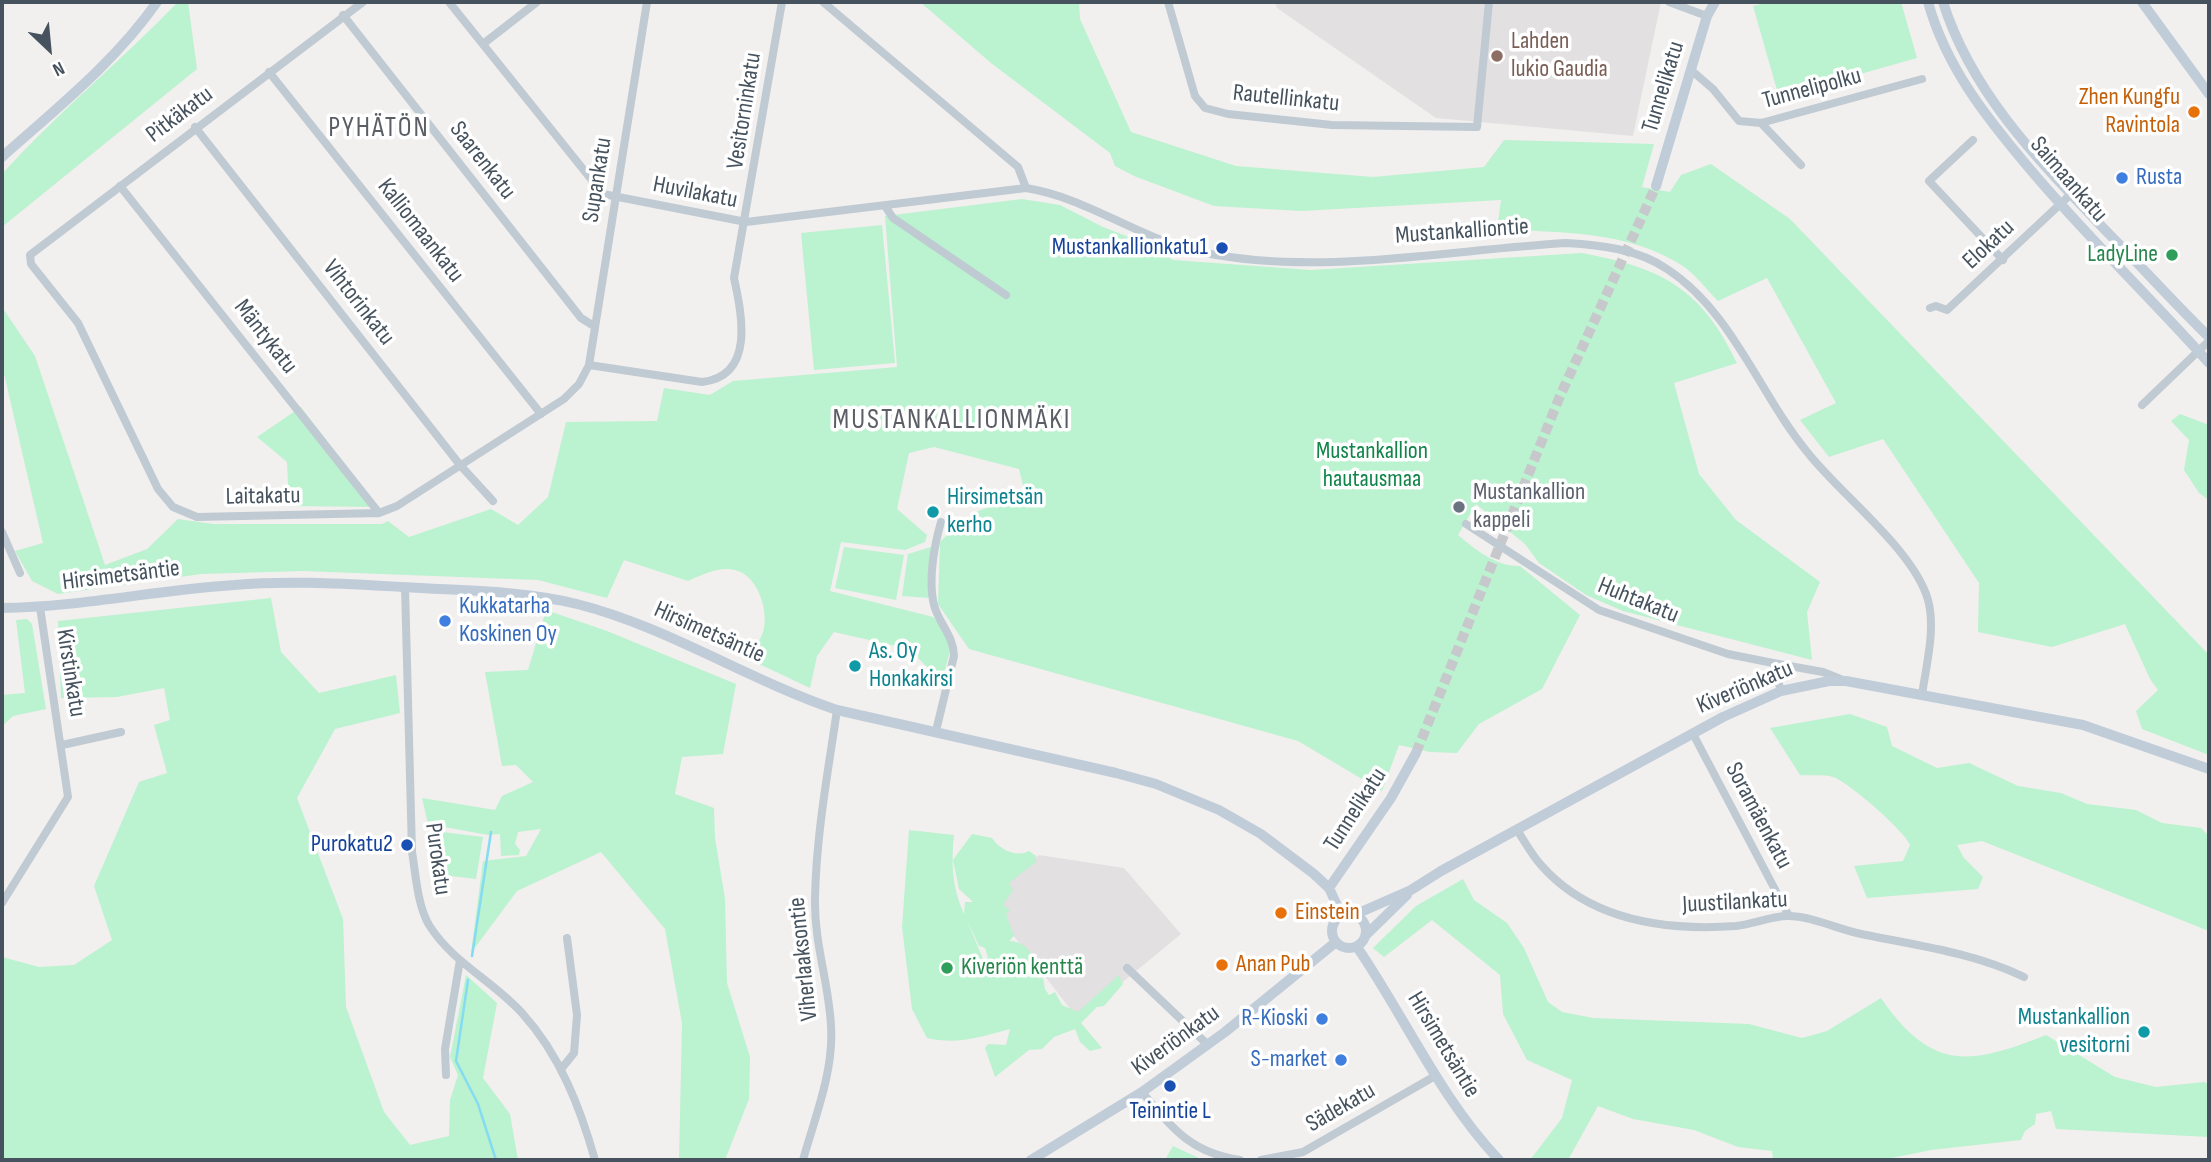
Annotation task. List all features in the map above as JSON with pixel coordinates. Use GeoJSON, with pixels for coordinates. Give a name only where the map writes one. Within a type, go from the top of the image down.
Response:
{"type":"FeatureCollection","features":[{"type":"Feature","properties":{"kind":"street"},"geometry":{"type":"LineString","coordinates":[[2,157],[102,67],[134,33],[157,2]]}},
{"type":"Feature","properties":{"kind":"street","name":"Pitkäkatu"},"geometry":{"type":"LineString","coordinates":[[31,264],[30,255],[195,127],[363,2]]}},
{"type":"Feature","properties":{"kind":"street","name":"Huvilakatu"},"geometry":{"type":"LineString","coordinates":[[449,2],[603,194],[746,222],[1026,188]]}},
{"type":"Feature","properties":{"kind":"street"},"geometry":{"type":"LineString","coordinates":[[483,44],[537,2]]}},
{"type":"Feature","properties":{"kind":"street","name":"Supankatu"},"geometry":{"type":"LineString","coordinates":[[589,365],[647,2]]}},
{"type":"Feature","properties":{"kind":"street","name":"Vesitorninkatu"},"geometry":{"type":"LineString","coordinates":[[589,365],[702,382],[718,380],[727,375],[741,340],[741,314],[734,278],[746,222],[782,2]]}},
{"type":"Feature","properties":{"kind":"street"},"geometry":{"type":"LineString","coordinates":[[823,2],[1018,167],[1026,188]]}},
{"type":"Feature","properties":{"kind":"street","name":"Rautellinkatu"},"geometry":{"type":"LineString","coordinates":[[1168,2],[1195,96],[1205,108],[1228,114],[1332,125],[1477,127],[1489,2]]}},
{"type":"Feature","properties":{"kind":"street"},"geometry":{"type":"LineString","coordinates":[[1669,2],[1707,16]]}},
{"type":"Feature","properties":{"kind":"street","name":"Tunnelikatu"},"geometry":{"type":"LineString","coordinates":[[1656,186],[1707,16],[1715,2]]}},
{"type":"Feature","properties":{"kind":"street","name":"Saimaankatu"},"geometry":{"type":"LineString","coordinates":[[1928,2],[1943,46],[1980,109],[2059,205],[2209,363]]}},
{"type":"Feature","properties":{"kind":"street","name":"Saimaankatu"},"geometry":{"type":"LineString","coordinates":[[1944,2],[1959,43],[2000,111],[2071,194],[2209,339]]}},
{"type":"Feature","properties":{"kind":"street"},"geometry":{"type":"LineString","coordinates":[[2142,2],[2209,94]]}},
{"type":"Feature","properties":{"kind":"street","name":"Saarenkatu"},"geometry":{"type":"LineString","coordinates":[[343,15],[581,318],[594,326]]}},
{"type":"Feature","properties":{"kind":"street","name":"Tunnelipolku"},"geometry":{"type":"LineString","coordinates":[[1691,70],[1713,89],[1739,121],[1761,123],[1922,79]]}},
{"type":"Feature","properties":{"kind":"street","name":"Kalliomaankatu"},"geometry":{"type":"LineString","coordinates":[[269,72],[541,414]]}},
{"type":"Feature","properties":{"kind":"street"},"geometry":{"type":"LineString","coordinates":[[1761,123],[1801,165]]}},
{"type":"Feature","properties":{"kind":"street","name":"Vihtorinkatu"},"geometry":{"type":"LineString","coordinates":[[195,127],[460,465],[493,501]]}},
{"type":"Feature","properties":{"kind":"street"},"geometry":{"type":"LineString","coordinates":[[1972,140],[1928,181],[2003,260]]}},
{"type":"Feature","properties":{"kind":"street","name":"Mäntykatu"},"geometry":{"type":"LineString","coordinates":[[120,186],[379,513]]}},
{"type":"Feature","properties":{"kind":"street","name":"Mustankalliontie"},"geometry":{"type":"LineString","coordinates":[[1026,188],[1056,193],[1175,246],[1267,262],[1322,262],[1566,243],[1601,245],[1635,254],[1666,268],[1695,290],[1721,320],[1780,417],[1809,455],[1907,561],[1921,582],[1931,620],[1922,695]]}},
{"type":"Feature","properties":{"kind":"street","name":"Elokatu"},"geometry":{"type":"LineString","coordinates":[[1930,308],[1936,306],[1947,310],[2071,194]]}},
{"type":"Feature","properties":{"kind":"street"},"geometry":{"type":"LineString","coordinates":[[885,206],[894,218],[1006,295]]}},
{"type":"Feature","properties":{"kind":"street","name":"Laitakatu"},"geometry":{"type":"LineString","coordinates":[[31,264],[78,323],[104,372],[158,489],[173,507],[197,517],[379,513],[397,506],[564,399],[579,384],[589,365]]}},
{"type":"Feature","properties":{"kind":"street"},"geometry":{"type":"LineString","coordinates":[[2142,405],[2209,339]]}},
{"type":"Feature","properties":{"kind":"street"},"geometry":{"type":"LineString","coordinates":[[936,732],[954,656],[954,644],[937,614],[933,595],[935,542],[941,522]]}},
{"type":"Feature","properties":{"kind":"street","name":"Huhtakatu"},"geometry":{"type":"LineString","coordinates":[[1466,524],[1599,610],[1717,650],[1823,672],[1846,681]]}},
{"type":"Feature","properties":{"kind":"street"},"geometry":{"type":"LineString","coordinates":[[2,532],[20,573]]}},
{"type":"Feature","properties":{"kind":"street","name":"Hirsimetsäntie"},"geometry":{"type":"LineString","coordinates":[[2,608],[40,607],[234,584],[298,582],[523,593],[588,607],[624,618],[798,696],[837,710],[1156,784],[1219,810],[1261,834],[1329,888],[1348,915]]}},
{"type":"Feature","properties":{"kind":"street","name":"Purokatu"},"geometry":{"type":"LineString","coordinates":[[405,587],[412,852],[428,923],[460,960],[522,1012],[562,1068],[595,1160]]}},
{"type":"Feature","properties":{"kind":"street","name":"Kirstinkatu"},"geometry":{"type":"LineString","coordinates":[[2,903],[68,797],[40,607]]}},
{"type":"Feature","properties":{"kind":"street"},"geometry":{"type":"LineString","coordinates":[[1773,663],[1781,691]]}},
{"type":"Feature","properties":{"kind":"street","name":"Kiveriönkatu"},"geometry":{"type":"LineString","coordinates":[[1348,915],[1411,890],[1693,734],[1781,691],[1846,681],[2083,725],[2209,769]]}},
{"type":"Feature","properties":{"kind":"street","name":"Viherlaaksontie"},"geometry":{"type":"LineString","coordinates":[[803,1160],[827,1076],[831,1047],[831,1024],[817,942],[815,903],[816,861],[837,710]]}},
{"type":"Feature","properties":{"kind":"street","name":"Kirstinkatu"},"geometry":{"type":"LineString","coordinates":[[62,745],[121,732]]}},
{"type":"Feature","properties":{"kind":"street","name":"Soramäenkatu"},"geometry":{"type":"LineString","coordinates":[[1693,734],[1789,916]]}},
{"type":"Feature","properties":{"kind":"street","name":"Tunnelikatu"},"geometry":{"type":"LineString","coordinates":[[1329,888],[1391,798],[1416,752]]}},
{"type":"Feature","properties":{"kind":"street","name":"Juustilankatu"},"geometry":{"type":"LineString","coordinates":[[1517,830],[1542,866],[1587,905],[1631,920],[1681,926],[1737,926],[1789,916],[1996,964],[2024,977]]}},
{"type":"Feature","properties":{"kind":"street","name":"Kiveriönkatu"},"geometry":{"type":"LineString","coordinates":[[1366,935],[1411,890]]}},
{"type":"Feature","properties":{"kind":"street"},"geometry":{"type":"LineString","coordinates":[[1348,915],[1363,921],[1366,935],[1357,947],[1346,948],[1336,942],[1333,927],[1348,915]]}},
{"type":"Feature","properties":{"kind":"street"},"geometry":{"type":"LineString","coordinates":[[562,1068],[575,1053],[577,1015],[567,937]]}},
{"type":"Feature","properties":{"kind":"street","name":"Kiveriönkatu"},"geometry":{"type":"LineString","coordinates":[[1031,1160],[1142,1092],[1208,1045],[1336,942]]}},
{"type":"Feature","properties":{"kind":"street","name":"Hirsimetsäntie"},"geometry":{"type":"LineString","coordinates":[[1357,947],[1384,986],[1462,1118],[1499,1160]]}},
{"type":"Feature","properties":{"kind":"street"},"geometry":{"type":"LineString","coordinates":[[446,1075],[445,1049],[460,960]]}},
{"type":"Feature","properties":{"kind":"street"},"geometry":{"type":"LineString","coordinates":[[1127,968],[1208,1045]]}},
{"type":"Feature","properties":{"kind":"street","name":"Sädekatu"},"geometry":{"type":"LineString","coordinates":[[1261,1160],[1303,1152],[1435,1076]]}},
{"type":"Feature","properties":{"kind":"street"},"geometry":{"type":"LineString","coordinates":[[1142,1092],[1171,1127],[1198,1150],[1240,1160]]}},
{"type":"Feature","properties":{"kind":"shaded area","name":"Lahden lukio Gaudia"},"geometry":{"type":"Polygon","coordinates":[[[1275,2],[1661,2],[1633,136],[1436,118],[1277,8],[1275,2]]]}},
{"type":"Feature","properties":{"kind":"shaded area"},"geometry":{"type":"Polygon","coordinates":[[[1039,855],[1124,868],[1181,934],[1078,1019],[986,900],[1039,855]]]}},
{"type":"Feature","properties":{"kind":"green space"},"geometry":{"type":"Polygon","coordinates":[[[178,2],[188,2],[197,69],[2,227],[2,174],[178,2]]]}},
{"type":"Feature","properties":{"kind":"green space"},"geometry":{"type":"Polygon","coordinates":[[[920,2],[1079,2],[1080,19],[1131,132],[1236,166],[1373,177],[1484,167],[1504,140],[1654,144],[1642,187],[1670,192],[1681,175],[1711,164],[1790,219],[2209,655],[2209,755],[2142,729],[2136,711],[2158,690],[2150,679],[2125,624],[2052,647],[1978,632],[1979,583],[1883,439],[1829,457],[1800,420],[1836,403],[1767,278],[1718,301],[1683,266],[1662,254],[1639,246],[1593,235],[1497,229],[1501,200],[1301,211],[1214,206],[1134,176],[1115,166],[1110,153],[991,63],[920,2]]]}},
{"type":"Feature","properties":{"kind":"green space"},"geometry":{"type":"Polygon","coordinates":[[[1769,2],[1901,2],[1917,58],[1779,97],[1753,6],[1769,2]]]}},
{"type":"Feature","properties":{"kind":"green space","name":"Mustankallion hautausmaa"},"geometry":{"type":"Polygon","coordinates":[[[1022,199],[1060,205],[1103,227],[1147,244],[1173,260],[1311,270],[1582,253],[1635,266],[1676,286],[1709,316],[1737,363],[1674,383],[1699,474],[1736,520],[1820,582],[1807,612],[1812,660],[1623,611],[1586,595],[1539,563],[1525,544],[1476,504],[1458,535],[1495,561],[1520,566],[1580,615],[1542,689],[1479,724],[1457,753],[1430,752],[1399,745],[1382,791],[1298,741],[969,649],[938,604],[940,542],[969,516],[986,508],[1024,503],[1026,497],[1019,469],[934,447],[909,453],[897,509],[927,535],[925,542],[905,550],[841,542],[830,591],[933,617],[945,628],[952,644],[943,677],[938,678],[909,649],[834,632],[817,656],[810,688],[721,646],[724,637],[755,648],[763,633],[765,620],[755,585],[743,573],[729,569],[710,572],[688,581],[624,560],[607,598],[538,580],[303,571],[201,574],[58,594],[32,581],[15,551],[43,543],[2,365],[2,307],[35,356],[105,565],[147,549],[178,519],[213,524],[382,524],[388,521],[409,537],[491,509],[518,525],[548,497],[566,422],[657,421],[664,388],[710,395],[733,381],[897,367],[885,216],[1022,199]]]}},
{"type":"Feature","properties":{"kind":"green space"},"geometry":{"type":"Polygon","coordinates":[[[882,225],[895,363],[814,370],[801,233],[882,225]]]}},
{"type":"Feature","properties":{"kind":"green space"},"geometry":{"type":"Polygon","coordinates":[[[301,407],[378,507],[289,506],[287,462],[257,437],[301,407]]]}},
{"type":"Feature","properties":{"kind":"green space"},"geometry":{"type":"Polygon","coordinates":[[[2180,414],[2209,425],[2209,500],[2199,493],[2184,470],[2189,440],[2171,421],[2180,414]]]}},
{"type":"Feature","properties":{"kind":"green space"},"geometry":{"type":"Polygon","coordinates":[[[844,547],[904,555],[896,600],[835,588],[844,547]]]}},
{"type":"Feature","properties":{"kind":"green space"},"geometry":{"type":"Polygon","coordinates":[[[931,547],[929,598],[902,596],[908,554],[931,547]]]}},
{"type":"Feature","properties":{"kind":"green space"},"geometry":{"type":"Polygon","coordinates":[[[271,598],[281,652],[319,693],[396,675],[400,713],[335,729],[297,798],[343,919],[346,1007],[384,1112],[410,1145],[449,1136],[450,1100],[458,1075],[450,1057],[466,975],[497,1003],[483,1078],[510,1114],[518,1160],[2,1160],[2,957],[39,967],[74,965],[112,940],[94,886],[139,782],[167,773],[154,725],[170,720],[164,688],[117,697],[61,698],[58,621],[271,598]]]}},
{"type":"Feature","properties":{"kind":"green space"},"geometry":{"type":"Polygon","coordinates":[[[546,610],[607,631],[736,684],[723,754],[682,757],[675,794],[714,808],[715,838],[725,899],[727,983],[750,1057],[749,1099],[725,1160],[679,1160],[682,1023],[665,929],[601,852],[517,891],[471,953],[483,861],[526,856],[541,829],[518,832],[515,844],[520,850],[519,855],[501,856],[500,834],[488,835],[428,824],[422,798],[495,810],[502,796],[533,782],[516,765],[502,766],[485,672],[528,670],[546,610]]]}},
{"type":"Feature","properties":{"kind":"green space"},"geometry":{"type":"Polygon","coordinates":[[[27,619],[32,624],[46,709],[13,716],[2,726],[2,695],[25,693],[16,620],[27,619]]]}},
{"type":"Feature","properties":{"kind":"green space"},"geometry":{"type":"Polygon","coordinates":[[[1850,714],[1887,727],[1892,746],[1937,768],[1969,763],[2018,786],[2061,793],[2087,804],[2136,810],[2162,823],[2201,828],[2209,836],[2209,931],[1982,841],[1957,845],[1964,858],[1983,877],[1978,889],[1867,898],[1854,866],[1903,861],[1910,845],[1887,818],[1840,780],[1829,776],[1800,775],[1770,728],[1850,714]]]}},
{"type":"Feature","properties":{"kind":"green space"},"geometry":{"type":"Polygon","coordinates":[[[909,830],[954,835],[953,860],[972,834],[992,838],[1003,849],[1013,853],[1029,851],[1036,856],[1036,862],[1009,883],[1013,890],[1003,905],[1010,910],[1006,914],[1014,936],[1009,941],[1025,946],[1031,953],[1039,968],[1034,977],[1043,978],[1049,995],[1055,992],[1062,1005],[1078,1012],[1119,975],[1123,984],[1104,1006],[1097,1007],[1081,1023],[1102,1048],[1090,1051],[1080,1042],[1075,1029],[1054,1037],[1042,1049],[1029,1050],[995,1077],[985,1048],[988,1044],[1006,1045],[1010,1029],[959,1040],[927,1038],[912,1009],[902,927],[909,830]],[[953,860],[957,895],[964,914],[965,902],[973,902],[959,889],[953,860]],[[966,918],[990,976],[992,974],[986,961],[988,957],[985,948],[979,946],[966,918]]]}},
{"type":"Feature","properties":{"kind":"green space"},"geometry":{"type":"Polygon","coordinates":[[[442,832],[483,837],[476,879],[443,875],[442,832]]]}},
{"type":"Feature","properties":{"kind":"green space"},"geometry":{"type":"Polygon","coordinates":[[[1463,879],[1474,900],[1507,923],[1524,948],[1548,1002],[1562,1012],[1593,1018],[1749,1024],[1802,1038],[1827,1031],[1881,998],[1899,1022],[1917,1039],[1935,1050],[1953,1056],[1995,1053],[2046,1035],[2115,1077],[2156,1087],[2204,1082],[2209,1084],[2209,1137],[2056,1129],[2051,1111],[2036,1114],[2035,1124],[2025,1131],[2021,1140],[1931,1150],[1882,1160],[1773,1160],[1772,1151],[1738,1147],[1694,1130],[1633,1119],[1598,1106],[1568,1160],[1530,1160],[1562,1118],[1572,1080],[1527,1060],[1503,1014],[1500,975],[1432,920],[1384,957],[1373,948],[1416,906],[1463,879]]]}},
{"type":"Feature","properties":{"kind":"green space"},"geometry":{"type":"Polygon","coordinates":[[[1173,1146],[1203,1160],[1165,1160],[1173,1146]]]}},
{"type":"Feature","properties":{"kind":"waterway"},"geometry":{"type":"LineString","coordinates":[[472,956],[491,832]]}},
{"type":"Feature","properties":{"kind":"waterway"},"geometry":{"type":"LineString","coordinates":[[468,980],[456,1061],[478,1104],[496,1160]]}},
{"type":"Feature","properties":{"kind":"tunnel"},"geometry":{"type":"LineString","coordinates":[[1416,753],[1560,396],[1656,186]]}},
{"type":"Feature","properties":{"kind":"place","name":"Lahden lukio Gaudia"},"geometry":{"type":"Point","coordinates":[1497,56]}},
{"type":"Feature","properties":{"kind":"place","name":"Zhen Kungfu Ravintola"},"geometry":{"type":"Point","coordinates":[2194,112]}},
{"type":"Feature","properties":{"kind":"place","name":"Rusta"},"geometry":{"type":"Point","coordinates":[2122,178]}},
{"type":"Feature","properties":{"kind":"place","name":"Mustankallionkatu1"},"geometry":{"type":"Point","coordinates":[1222,248]}},
{"type":"Feature","properties":{"kind":"place","name":"LadyLine"},"geometry":{"type":"Point","coordinates":[2172,255]}},
{"type":"Feature","properties":{"kind":"place","name":"Mustankallion kappeli"},"geometry":{"type":"Point","coordinates":[1459,507]}},
{"type":"Feature","properties":{"kind":"place","name":"Hirsimetsän kerho"},"geometry":{"type":"Point","coordinates":[933,512]}},
{"type":"Feature","properties":{"kind":"place","name":"Kukkatarha Koskinen Oy"},"geometry":{"type":"Point","coordinates":[445,621]}},
{"type":"Feature","properties":{"kind":"place","name":"As. Oy Honkakirsi"},"geometry":{"type":"Point","coordinates":[855,666]}},
{"type":"Feature","properties":{"kind":"place","name":"Purokatu2"},"geometry":{"type":"Point","coordinates":[407,845]}},
{"type":"Feature","properties":{"kind":"place","name":"Einstein"},"geometry":{"type":"Point","coordinates":[1281,913]}},
{"type":"Feature","properties":{"kind":"place","name":"Anan Pub"},"geometry":{"type":"Point","coordinates":[1222,965]}},
{"type":"Feature","properties":{"kind":"place","name":"Kiveriön kenttä"},"geometry":{"type":"Point","coordinates":[947,968]}},
{"type":"Feature","properties":{"kind":"place","name":"R-Kioski"},"geometry":{"type":"Point","coordinates":[1322,1019]}},
{"type":"Feature","properties":{"kind":"place","name":"Mustankallion vesitorni"},"geometry":{"type":"Point","coordinates":[2144,1032]}},
{"type":"Feature","properties":{"kind":"place","name":"S-market"},"geometry":{"type":"Point","coordinates":[1341,1060]}},
{"type":"Feature","properties":{"kind":"place","name":"Teinintie L"},"geometry":{"type":"Point","coordinates":[1170,1086]}},
{"type":"Feature","properties":{"kind":"district","name":"PYHÄTÖN"},"geometry":{"type":"Point","coordinates":[379,129]}},
{"type":"Feature","properties":{"kind":"district","name":"MUSTANKALLIONMÄKI"},"geometry":{"type":"Point","coordinates":[952,421]}}]}
